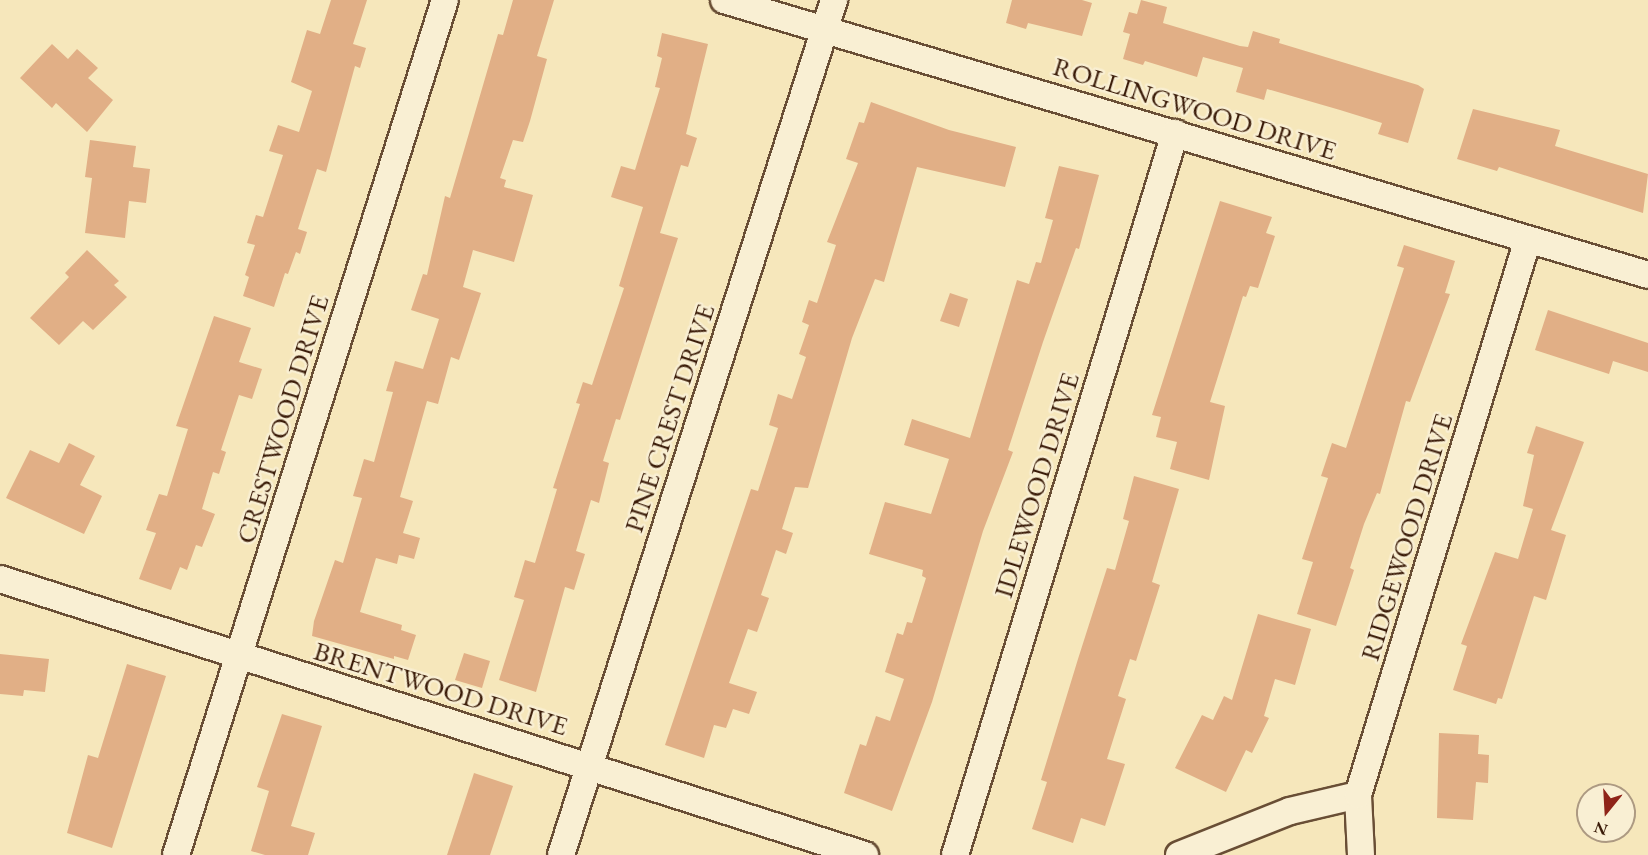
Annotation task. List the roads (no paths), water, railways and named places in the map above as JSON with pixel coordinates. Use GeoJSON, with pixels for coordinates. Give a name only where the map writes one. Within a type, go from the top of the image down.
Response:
{"type":"FeatureCollection","features":[{"type":"Feature","properties":{"kind":"street","name":"CRESTWOOD DRIVE"},"geometry":{"type":"LineString","coordinates":[[176,855],[445,0]]}},
{"type":"Feature","properties":{"kind":"street","name":"ROLLINGWOOD DRIVE"},"geometry":{"type":"LineString","coordinates":[[724,0],[1648,275]]}},
{"type":"Feature","properties":{"kind":"street","name":"PINE CREST DRIVE"},"geometry":{"type":"LineString","coordinates":[[561,855],[834,0]]}},
{"type":"Feature","properties":{"kind":"street","name":"IDLEWOOD DRIVE"},"geometry":{"type":"LineString","coordinates":[[955,855],[1175,133]]}},
{"type":"Feature","properties":{"kind":"street","name":"RIDGEWOOD DRIVE"},"geometry":{"type":"LineString","coordinates":[[1361,855],[1358,795],[1528,239]]}},
{"type":"Feature","properties":{"kind":"street","name":"BRENTWOOD DRIVE"},"geometry":{"type":"LineString","coordinates":[[0,579],[865,855]]}},
{"type":"Feature","properties":{"kind":"street"},"geometry":{"type":"LineString","coordinates":[[1179,855],[1290,811],[1358,795]]}}]}
